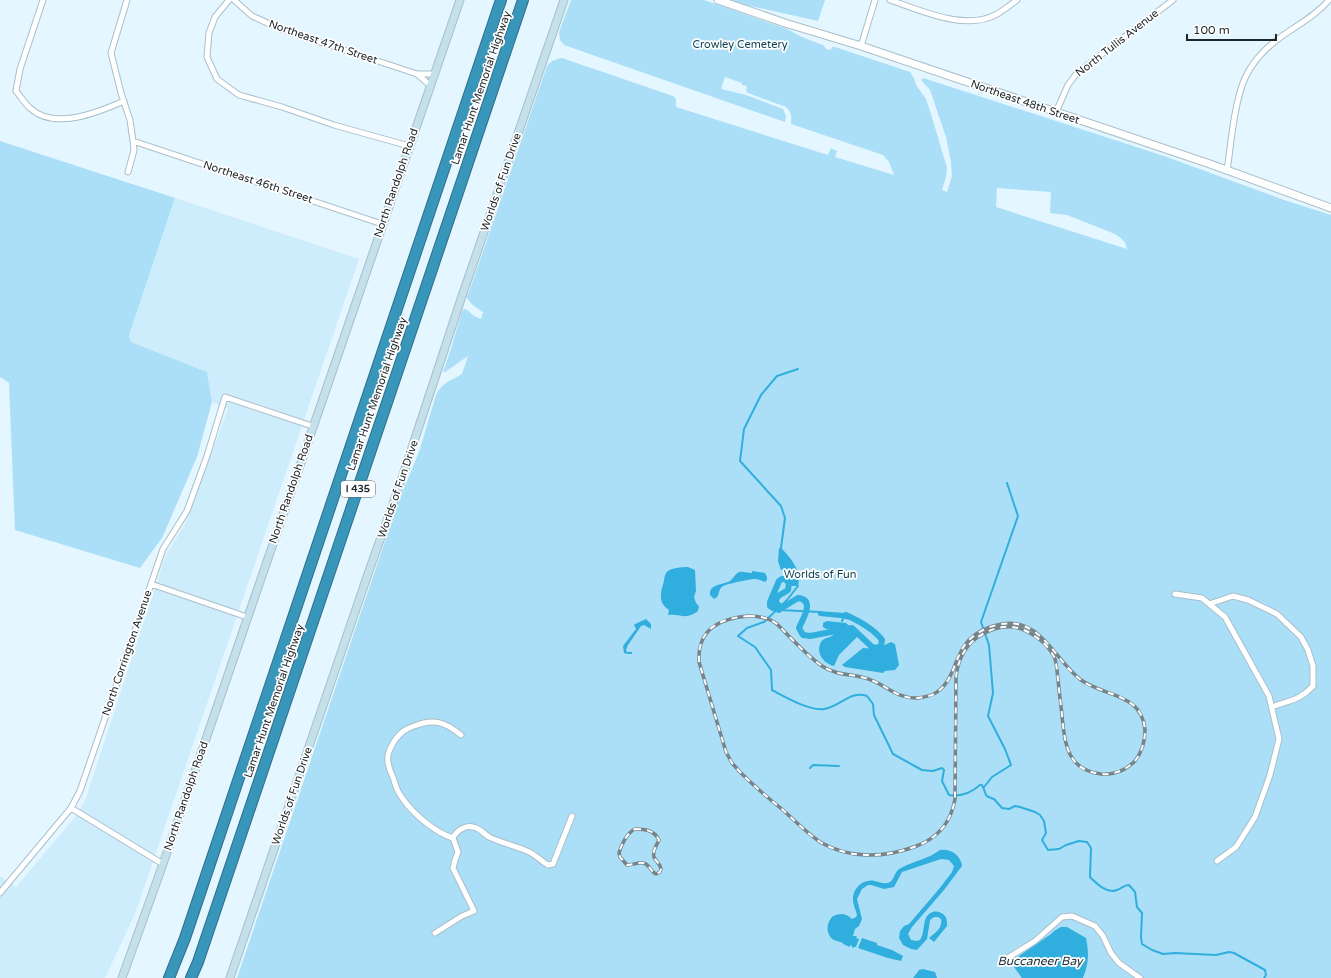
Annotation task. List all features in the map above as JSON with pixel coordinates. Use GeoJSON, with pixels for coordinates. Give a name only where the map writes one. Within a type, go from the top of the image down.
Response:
{"type":"FeatureCollection","features":[{"type":"Feature","properties":{"kind":"highway","name":"Lamar Hunt Memorial Highway"},"geometry":{"type":"LineString","coordinates":[[169,978],[188,930],[501,0]]}},
{"type":"Feature","properties":{"kind":"highway","name":"Lamar Hunt Memorial Highway"},"geometry":{"type":"LineString","coordinates":[[191,978],[201,955],[523,0]]}},
{"type":"Feature","properties":{"kind":"main road","name":"North Randolph Road"},"geometry":{"type":"LineString","coordinates":[[122,978],[163,864],[312,426],[460,0]]}},
{"type":"Feature","properties":{"kind":"main road","name":"Worlds of Fun Drive"},"geometry":{"type":"LineString","coordinates":[[230,978],[564,0]]}},
{"type":"Feature","properties":{"kind":"street"},"geometry":{"type":"LineString","coordinates":[[43,0],[20,69],[15,92],[33,111],[54,119],[76,117],[101,111],[124,101]]}},
{"type":"Feature","properties":{"kind":"street"},"geometry":{"type":"LineString","coordinates":[[127,0],[111,53],[121,93],[130,120],[134,150],[128,172]]}},
{"type":"Feature","properties":{"kind":"street"},"geometry":{"type":"LineString","coordinates":[[229,0],[215,17],[209,32],[207,56],[217,79],[239,95],[282,107],[334,125],[409,146]]}},
{"type":"Feature","properties":{"kind":"street","name":"Northeast 47th Street"},"geometry":{"type":"LineString","coordinates":[[234,0],[252,16],[281,29],[417,74],[434,74]]}},
{"type":"Feature","properties":{"kind":"street","name":"Northeast 48th Street"},"geometry":{"type":"LineString","coordinates":[[718,0],[785,23],[861,46],[1056,112],[1331,208]]}},
{"type":"Feature","properties":{"kind":"street"},"geometry":{"type":"LineString","coordinates":[[861,46],[875,0]]}},
{"type":"Feature","properties":{"kind":"street"},"geometry":{"type":"LineString","coordinates":[[890,0],[956,21],[976,21],[996,15],[1017,0]]}},
{"type":"Feature","properties":{"kind":"street","name":"North Tullis Avenue"},"geometry":{"type":"LineString","coordinates":[[1056,112],[1068,85],[1077,73],[1174,0]]}},
{"type":"Feature","properties":{"kind":"street"},"geometry":{"type":"LineString","coordinates":[[1227,171],[1237,107],[1242,86],[1247,74],[1272,43],[1313,15],[1329,0]]}},
{"type":"Feature","properties":{"kind":"street","name":"Northeast 47th Street"},"geometry":{"type":"LineString","coordinates":[[417,74],[430,85]]}},
{"type":"Feature","properties":{"kind":"street","name":"Northeast 46th Street"},"geometry":{"type":"LineString","coordinates":[[133,141],[382,224]]}},
{"type":"Feature","properties":{"kind":"street","name":"North Corrington Avenue"},"geometry":{"type":"LineString","coordinates":[[0,893],[71,808],[80,791],[163,549],[187,511],[207,456],[225,397],[312,426]]}},
{"type":"Feature","properties":{"kind":"street"},"geometry":{"type":"LineString","coordinates":[[151,584],[247,617]]}},
{"type":"Feature","properties":{"kind":"street"},"geometry":{"type":"LineString","coordinates":[[1175,594],[1202,598],[1225,617],[1269,696],[1280,739],[1255,817],[1236,847],[1217,861]]}},
{"type":"Feature","properties":{"kind":"street"},"geometry":{"type":"LineString","coordinates":[[1209,604],[1233,596],[1248,600],[1277,614],[1301,637],[1308,650],[1313,666],[1313,686],[1306,694],[1297,700],[1287,701],[1272,707]]}},
{"type":"Feature","properties":{"kind":"street"},"geometry":{"type":"LineString","coordinates":[[453,838],[432,828],[403,800],[389,767],[388,756],[391,746],[401,732],[406,728],[424,722],[434,721],[445,724],[462,735]]}},
{"type":"Feature","properties":{"kind":"street"},"geometry":{"type":"LineString","coordinates":[[71,808],[163,864]]}},
{"type":"Feature","properties":{"kind":"street"},"geometry":{"type":"LineString","coordinates":[[453,838],[456,833],[464,828],[473,827],[488,836],[529,852],[548,865],[553,864],[572,816]]}},
{"type":"Feature","properties":{"kind":"street"},"geometry":{"type":"LineString","coordinates":[[435,933],[462,916],[474,911],[453,868],[458,852],[453,838]]}},
{"type":"Feature","properties":{"kind":"street"},"geometry":{"type":"LineString","coordinates":[[1006,959],[1035,942],[1062,917],[1072,916],[1095,926],[1103,936],[1111,953],[1119,963],[1140,978]]}},
{"type":"Feature","properties":{"kind":"shaded area"},"geometry":{"type":"Polygon","coordinates":[[[175,198],[359,259],[135,914],[105,978],[0,978],[0,876],[16,887],[77,815],[85,801],[164,560],[185,524],[228,409],[212,402],[207,372],[131,342],[129,335],[175,198]]]}},
{"type":"Feature","properties":{"kind":"green space","name":"Worlds of Fun"},"geometry":{"type":"Polygon","coordinates":[[[571,0],[704,0],[787,29],[802,37],[823,45],[826,49],[831,50],[832,47],[835,47],[910,72],[916,85],[926,99],[931,114],[947,168],[942,190],[947,192],[952,176],[946,137],[930,90],[921,80],[923,78],[1164,156],[1284,200],[1331,215],[1331,978],[237,978],[398,503],[419,452],[436,395],[444,385],[462,374],[468,356],[443,372],[462,311],[466,309],[474,316],[481,319],[483,312],[471,303],[466,295],[468,295],[547,66],[553,60],[562,58],[673,96],[676,99],[676,107],[828,155],[831,148],[837,151],[835,157],[894,175],[889,162],[883,155],[791,124],[791,114],[786,107],[748,93],[746,91],[747,86],[742,85],[742,83],[725,77],[721,89],[746,95],[783,109],[786,116],[785,122],[564,45],[560,40],[559,32],[571,0]],[[997,188],[996,207],[1127,249],[1121,238],[1115,234],[1067,215],[1050,213],[1051,192],[997,188]]]}},
{"type":"Feature","properties":{"kind":"green space"},"geometry":{"type":"Polygon","coordinates":[[[728,0],[825,0],[818,21],[728,0]]]}},
{"type":"Feature","properties":{"kind":"green space"},"geometry":{"type":"Polygon","coordinates":[[[0,141],[175,198],[129,335],[131,342],[207,372],[212,402],[197,457],[162,538],[140,568],[15,530],[9,383],[0,377],[0,141]]]}},
{"type":"Feature","properties":{"kind":"water"},"geometry":{"type":"Polygon","coordinates":[[[779,548],[785,552],[795,565],[799,580],[798,586],[792,586],[782,579],[782,577],[786,578],[786,573],[781,570],[778,561],[779,548]]]}},
{"type":"Feature","properties":{"kind":"water"},"geometry":{"type":"Polygon","coordinates":[[[688,567],[695,570],[696,591],[694,597],[699,606],[698,611],[689,616],[668,615],[669,610],[665,607],[661,600],[665,575],[670,570],[688,567]]]}},
{"type":"Feature","properties":{"kind":"water"},"geometry":{"type":"Polygon","coordinates":[[[752,571],[765,573],[767,580],[765,582],[758,579],[752,579],[729,584],[720,589],[716,598],[714,599],[710,595],[710,591],[714,587],[730,581],[739,572],[752,573],[752,571]]]}},
{"type":"Feature","properties":{"kind":"water"},"geometry":{"type":"Polygon","coordinates":[[[818,611],[845,613],[853,618],[851,620],[820,616],[818,615],[818,611]]]}},
{"type":"Feature","properties":{"kind":"water"},"geometry":{"type":"Polygon","coordinates":[[[646,619],[651,624],[651,629],[644,625],[641,626],[626,650],[627,652],[632,652],[632,654],[624,653],[623,646],[636,629],[634,625],[646,619]]]}},
{"type":"Feature","properties":{"kind":"water"},"geometry":{"type":"Polygon","coordinates":[[[827,621],[846,623],[859,635],[839,655],[834,666],[830,665],[824,660],[819,650],[822,640],[832,636],[835,632],[823,627],[823,623],[827,621]]]}},
{"type":"Feature","properties":{"kind":"water"},"geometry":{"type":"Polygon","coordinates":[[[891,642],[895,644],[899,665],[895,670],[885,671],[883,673],[845,667],[842,665],[863,648],[876,649],[891,642]]]}},
{"type":"Feature","properties":{"kind":"water"},"geometry":{"type":"Polygon","coordinates":[[[940,850],[948,850],[954,853],[960,859],[962,866],[944,890],[912,927],[908,934],[911,940],[920,940],[922,937],[925,920],[929,914],[933,912],[940,912],[945,916],[947,926],[934,942],[929,938],[941,925],[941,919],[938,917],[934,917],[930,920],[927,939],[917,950],[903,945],[899,938],[900,931],[904,926],[909,924],[952,872],[954,866],[949,860],[941,859],[902,872],[894,887],[884,889],[868,885],[862,889],[857,899],[862,919],[859,926],[855,929],[853,936],[857,936],[856,938],[859,939],[856,947],[853,948],[850,945],[850,947],[831,938],[828,932],[828,925],[833,916],[843,914],[852,919],[856,917],[857,915],[853,904],[853,896],[859,885],[866,881],[888,883],[892,881],[899,869],[931,856],[940,850]]]}},
{"type":"Feature","properties":{"kind":"water","name":"Buccaneer Bay"},"geometry":{"type":"Polygon","coordinates":[[[1061,927],[1067,927],[1086,938],[1088,958],[1083,978],[1022,978],[1014,967],[1019,956],[1061,927]]]}},
{"type":"Feature","properties":{"kind":"water"},"geometry":{"type":"Polygon","coordinates":[[[862,938],[877,943],[877,945],[892,950],[903,956],[901,961],[858,948],[862,938]]]}},
{"type":"Feature","properties":{"kind":"water"},"geometry":{"type":"Polygon","coordinates":[[[923,969],[935,972],[937,978],[913,978],[919,970],[923,969]]]}},
{"type":"Feature","properties":{"kind":"waterway"},"geometry":{"type":"LineString","coordinates":[[781,548],[785,518],[781,506],[740,461],[744,429],[761,395],[777,376],[798,369]]}},
{"type":"Feature","properties":{"kind":"waterway"},"geometry":{"type":"LineString","coordinates":[[984,787],[992,777],[1011,765],[1005,749],[988,716],[993,693],[989,645],[981,622],[1018,516],[1007,483]]}},
{"type":"Feature","properties":{"kind":"waterway"},"geometry":{"type":"LineString","coordinates":[[779,610],[770,606],[770,602],[779,581],[785,579],[789,583],[788,590],[778,596],[776,603],[781,607],[798,598],[806,602],[807,606],[805,616],[799,628],[803,635],[810,636],[852,628],[872,647],[877,648],[881,646],[882,640],[875,632],[846,615]]}},
{"type":"Feature","properties":{"kind":"waterway"},"geometry":{"type":"LineString","coordinates":[[798,586],[787,600],[764,622],[747,628],[738,636],[755,647],[771,670],[772,690],[804,706],[818,709],[830,708],[855,695],[867,696],[873,704],[874,715],[893,754],[922,770],[933,771],[942,768],[944,770],[942,781],[949,795],[966,793],[982,785],[986,795],[994,799],[1002,808],[1009,809],[1015,806],[1035,812],[1040,815],[1044,821],[1046,833],[1042,840],[1048,850],[1059,849],[1079,841],[1087,842],[1091,848],[1090,877],[1099,885],[1110,891],[1129,885],[1135,892],[1137,907],[1142,913],[1142,944],[1163,954],[1175,953],[1216,955],[1229,952],[1234,953],[1265,970],[1266,975],[1264,978]]}},
{"type":"Feature","properties":{"kind":"waterway"},"geometry":{"type":"LineString","coordinates":[[779,610],[820,612]]}},
{"type":"Feature","properties":{"kind":"waterway"},"geometry":{"type":"LineString","coordinates":[[810,768],[813,765],[839,766]]}},
{"type":"Feature","properties":{"kind":"railway"},"geometry":{"type":"LineString","coordinates":[[749,616],[757,616],[771,620],[777,624],[810,657],[827,669],[838,673],[872,680],[896,693],[910,698],[926,697],[937,692],[943,687],[964,646],[978,633],[989,627],[997,625],[1012,623],[1024,626],[1035,632],[1045,641],[1071,671],[1081,680],[1091,686],[1130,702],[1137,709],[1142,718],[1145,730],[1143,746],[1135,761],[1120,771],[1111,774],[1101,774],[1090,772],[1081,767],[1070,754],[1067,746],[1063,726],[1056,664],[1050,650],[1035,636],[1021,629],[1015,627],[994,629],[983,634],[972,642],[964,652],[957,670],[955,799],[950,816],[942,829],[930,840],[902,851],[878,855],[843,852],[820,842],[806,831],[755,787],[732,763],[726,752],[699,662],[699,650],[707,633],[720,622],[749,616]]}},
{"type":"Feature","properties":{"kind":"railway"},"geometry":{"type":"LineString","coordinates":[[635,829],[642,829],[652,832],[659,840],[655,848],[654,855],[661,869],[660,872],[656,874],[645,863],[627,865],[620,857],[619,853],[623,843],[629,833],[635,829]]}},
{"type":"Feature","properties":{"kind":"park label","name":"Crowley Cemetery"},"geometry":{"type":"Point","coordinates":[740,44]}}]}
